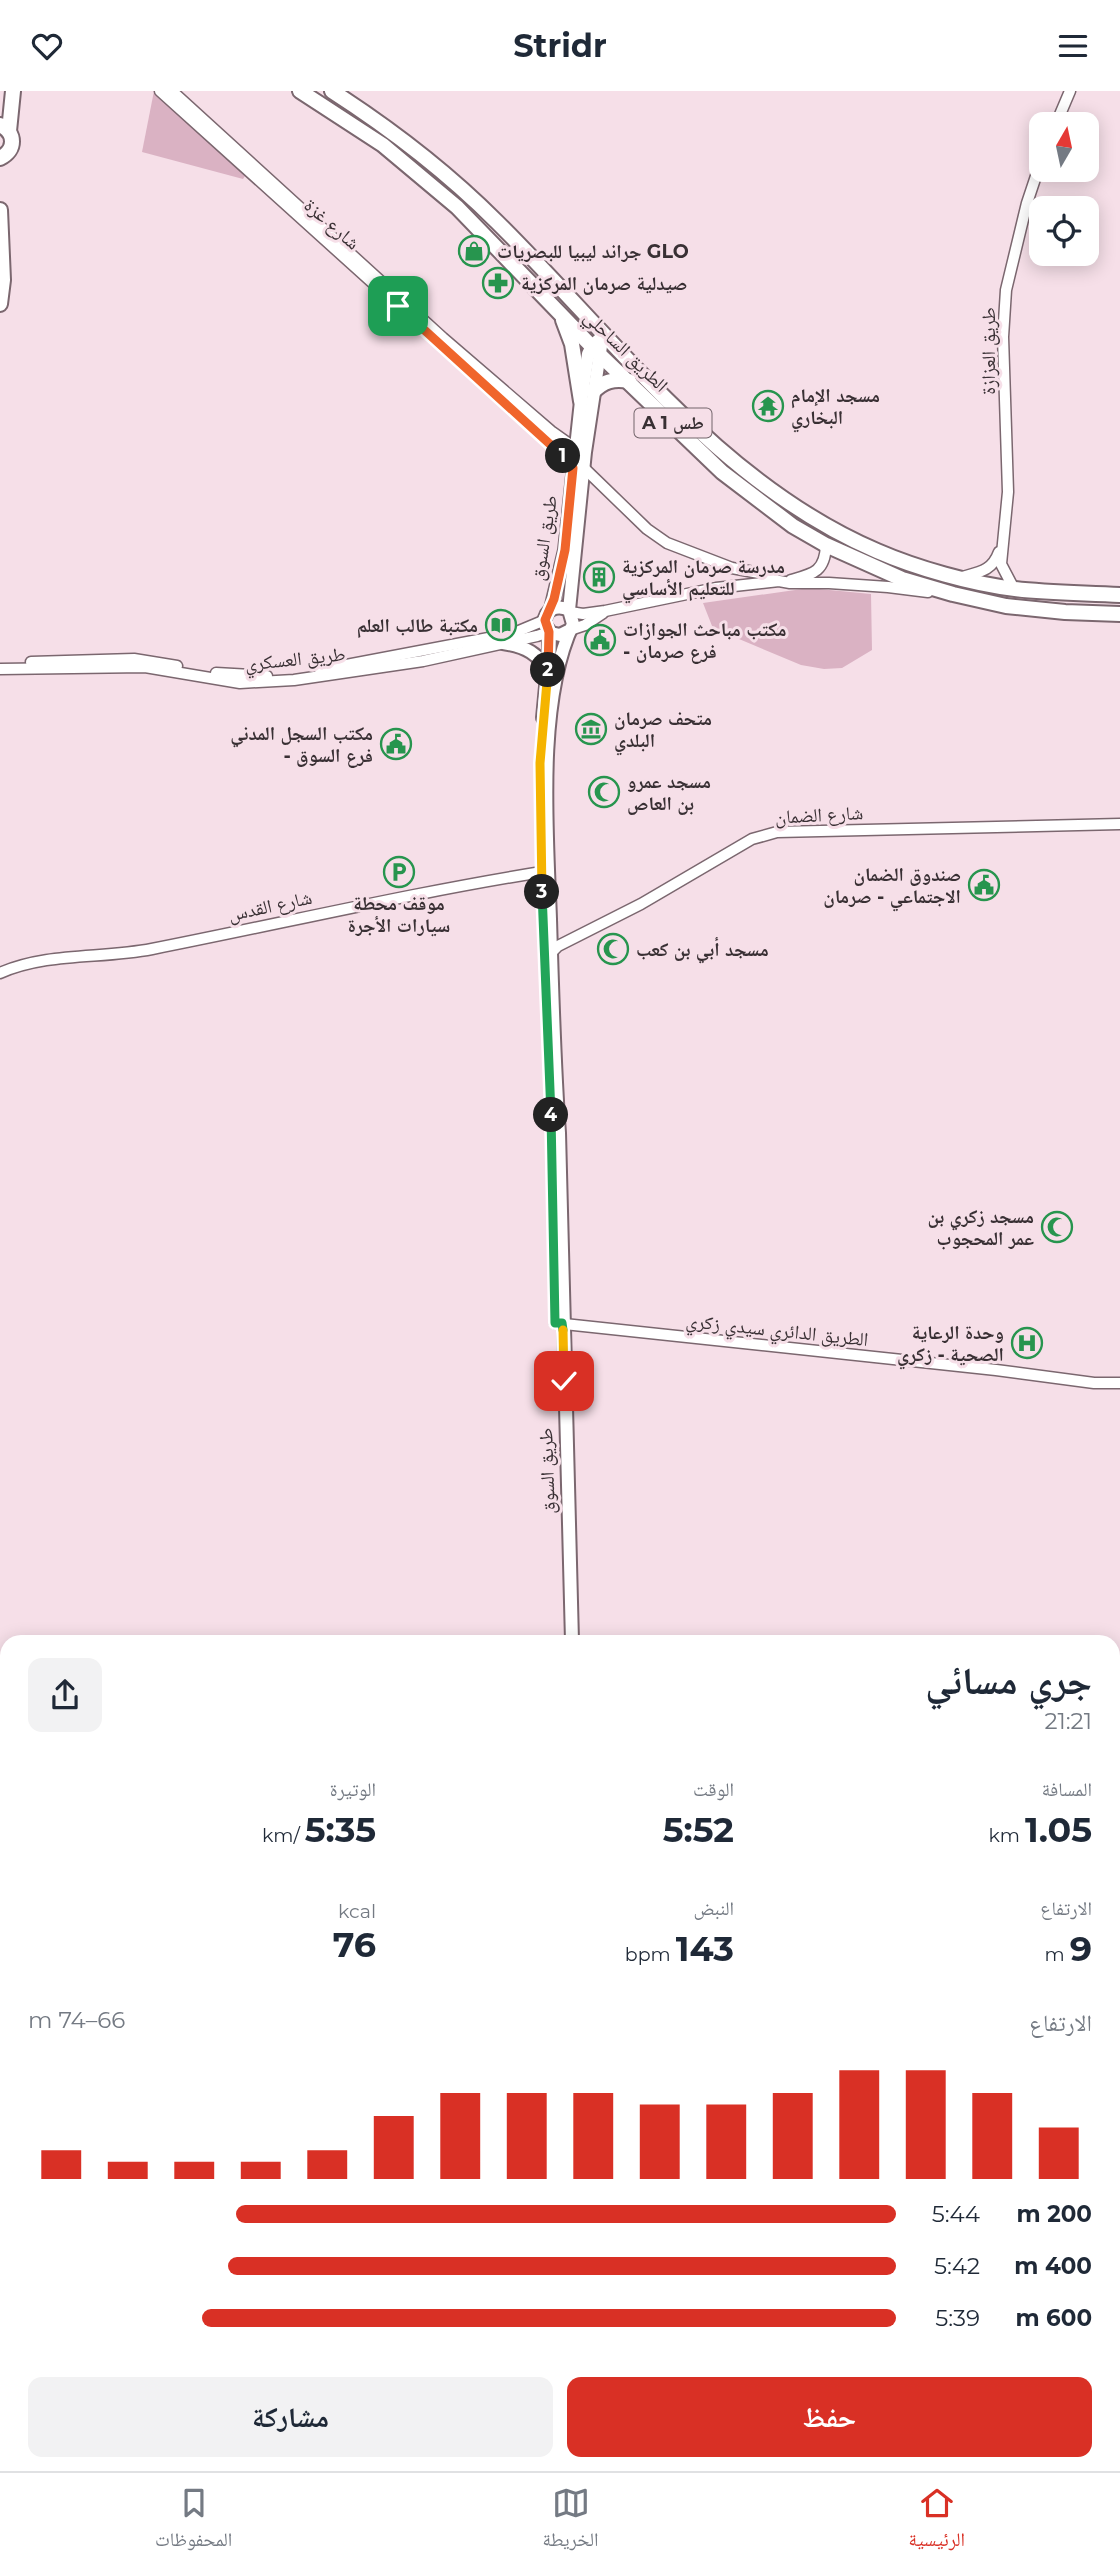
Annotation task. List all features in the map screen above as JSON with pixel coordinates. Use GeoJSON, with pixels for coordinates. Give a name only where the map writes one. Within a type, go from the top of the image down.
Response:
{"type":"FeatureCollection","features":[{"type":"Feature","properties":{"kind":"highway"},"geometry":{"type":"LineString","coordinates":[[0,112],[5,91]]}},
{"type":"Feature","properties":{"kind":"highway"},"geometry":{"type":"LineString","coordinates":[[2,161],[12,144],[4,128],[13,91]]}},
{"type":"Feature","properties":{"kind":"highway","name":"الطريق الساحلي"},"geometry":{"type":"LineString","coordinates":[[300,91],[383,145],[447,198],[485,233],[595,350],[722,472],[793,526],[826,545],[902,579],[953,594],[1006,606],[1120,614]]}},
{"type":"Feature","properties":{"kind":"highway","name":"الطريق الساحلي"},"geometry":{"type":"LineString","coordinates":[[332,91],[437,165],[497,222],[603,336],[724,451],[795,507],[825,526],[879,552],[960,577],[1014,589],[1120,595]]}},
{"type":"Feature","properties":{"kind":"highway"},"geometry":{"type":"LineString","coordinates":[[0,210],[3,280],[0,304]]}},
{"type":"Feature","properties":{"kind":"highway"},"geometry":{"type":"LineString","coordinates":[[485,233],[497,222]]}},
{"type":"Feature","properties":{"kind":"highway"},"geometry":{"type":"LineString","coordinates":[[561,315],[587,397],[605,382],[629,381]]}},
{"type":"Feature","properties":{"kind":"main road"},"geometry":{"type":"LineString","coordinates":[[595,350],[603,336]]}},
{"type":"Feature","properties":{"kind":"main road","name":"طريق السوق"},"geometry":{"type":"LineString","coordinates":[[569,611],[580,450],[587,397],[588,354],[595,350]]}},
{"type":"Feature","properties":{"kind":"main road","name":"طريق السوق"},"geometry":{"type":"LineString","coordinates":[[572,1635],[540,763],[547,677],[548,620],[565,550],[579,468]]}},
{"type":"Feature","properties":{"kind":"main road"},"geometry":{"type":"LineString","coordinates":[[560,607],[569,611],[573,624],[570,630],[561,635],[548,620],[560,607]]}},
{"type":"Feature","properties":{"kind":"main road","name":"طريق السوق"},"geometry":{"type":"LineString","coordinates":[[564,1635],[559,1133],[545,871],[548,744],[561,653],[570,630]]}},
{"type":"Feature","properties":{"kind":"main road"},"geometry":{"type":"LineString","coordinates":[[503,643],[523,647],[539,657],[547,677]]}},
{"type":"Feature","properties":{"kind":"street","name":"شارع غزة"},"geometry":{"type":"LineString","coordinates":[[160,91],[647,530],[667,543],[732,568],[781,581]]}},
{"type":"Feature","properties":{"kind":"street","name":"شارع غزة"},"geometry":{"type":"LineString","coordinates":[[172,91],[443,338],[551,431],[580,450]]}},
{"type":"Feature","properties":{"kind":"street"},"geometry":{"type":"LineString","coordinates":[[1061,112],[1070,91]]}},
{"type":"Feature","properties":{"kind":"street","name":"طريق العزازة"},"geometry":{"type":"LineString","coordinates":[[1014,589],[1002,569],[1008,470],[1003,337],[1006,290],[1016,243],[1035,182]]}},
{"type":"Feature","properties":{"kind":"street"},"geometry":{"type":"LineString","coordinates":[[569,611],[583,614],[605,611],[716,588],[781,581],[816,572],[823,561],[826,545]]}},
{"type":"Feature","properties":{"kind":"street"},"geometry":{"type":"LineString","coordinates":[[960,577],[991,567],[1002,545]]}},
{"type":"Feature","properties":{"kind":"street"},"geometry":{"type":"LineString","coordinates":[[781,581],[953,594]]}},
{"type":"Feature","properties":{"kind":"street"},"geometry":{"type":"LineString","coordinates":[[570,630],[585,625],[605,611]]}},
{"type":"Feature","properties":{"kind":"street","name":"طريق العسكري"},"geometry":{"type":"LineString","coordinates":[[0,669],[145,667],[240,683],[294,680],[423,660],[503,643],[548,620]]}},
{"type":"Feature","properties":{"kind":"street","name":"طريق العسكري"},"geometry":{"type":"LineString","coordinates":[[0,663],[134,659],[224,674],[264,676],[302,673],[514,633],[548,620]]}},
{"type":"Feature","properties":{"kind":"street","name":"شارع الضمان"},"geometry":{"type":"LineString","coordinates":[[551,953],[558,946],[663,891],[752,839],[777,832],[1120,824]]}},
{"type":"Feature","properties":{"kind":"street","name":"شارع القدس"},"geometry":{"type":"LineString","coordinates":[[0,973],[27,964],[74,955],[148,950],[417,894],[545,871]]}},
{"type":"Feature","properties":{"kind":"street"},"geometry":{"type":"LineString","coordinates":[[550,929],[569,941]]}},
{"type":"Feature","properties":{"kind":"street","name":"الطريق الدائري سيدي زكري"},"geometry":{"type":"LineString","coordinates":[[559,1323],[1094,1383],[1120,1383]]}},
{"type":"Feature","properties":{"kind":"shaded area"},"geometry":{"type":"Polygon","coordinates":[[[154,91],[247,173],[243,179],[142,152],[154,91]]]}},
{"type":"Feature","properties":{"kind":"shaded area"},"geometry":{"type":"Polygon","coordinates":[[[809,588],[871,594],[872,650],[842,668],[824,669],[801,665],[714,631],[703,603],[809,588]]]}},
{"type":"Feature","properties":{"kind":"place","name":"جراند ليبيا للبصريات GLO"},"geometry":{"type":"Point","coordinates":[474,251]}},
{"type":"Feature","properties":{"kind":"place","name":"صيدلية صرمان المركزية"},"geometry":{"type":"Point","coordinates":[498,283]}},
{"type":"Feature","properties":{"kind":"place","name":"مسجد الإمام البخاري"},"geometry":{"type":"Point","coordinates":[768,406]}},
{"type":"Feature","properties":{"kind":"place","name":"مدرسة صرمان المركزية للتعليم الأساسي"},"geometry":{"type":"Point","coordinates":[599,577]}},
{"type":"Feature","properties":{"kind":"place","name":"مكتبة طالب العلم"},"geometry":{"type":"Point","coordinates":[501,625]}},
{"type":"Feature","properties":{"kind":"place","name":"مكتب مباحث الجوازات - فرع صرمان"},"geometry":{"type":"Point","coordinates":[600,640]}},
{"type":"Feature","properties":{"kind":"place","name":"متحف صرمان البلدي"},"geometry":{"type":"Point","coordinates":[591,729]}},
{"type":"Feature","properties":{"kind":"place","name":"مكتب السجل المدني - فرع السوق"},"geometry":{"type":"Point","coordinates":[396,744]}},
{"type":"Feature","properties":{"kind":"place","name":"مسجد عمرو بن العاص"},"geometry":{"type":"Point","coordinates":[604,792]}},
{"type":"Feature","properties":{"kind":"place","name":"موقف محطة سيارات الأجرة"},"geometry":{"type":"Point","coordinates":[399,872]}},
{"type":"Feature","properties":{"kind":"place","name":"صندوق الضمان الاجتماعي - صرمان"},"geometry":{"type":"Point","coordinates":[984,885]}},
{"type":"Feature","properties":{"kind":"place","name":"مسجد أبي بن كعب"},"geometry":{"type":"Point","coordinates":[613,949]}},
{"type":"Feature","properties":{"kind":"place","name":"مسجد زكري بن عمر المحجوب"},"geometry":{"type":"Point","coordinates":[1057,1227]}},
{"type":"Feature","properties":{"kind":"place","name":"وحدة الرعاية الصحية - زكري"},"geometry":{"type":"Point","coordinates":[1027,1343]}},
{"type":"Feature","properties":{"kind":"route"},"geometry":{"type":"LineString","coordinates":[[398,306],[549,442],[573,468],[565,550],[554,599],[545,620],[549,632],[550,655],[540,763],[552,1132],[555,1323],[562,1323],[564,1381]]}}]}
